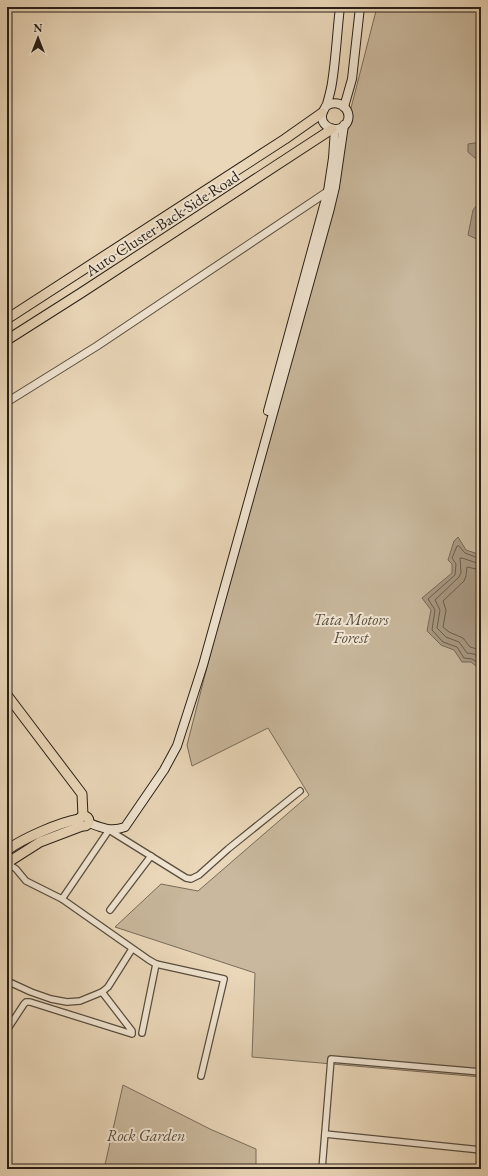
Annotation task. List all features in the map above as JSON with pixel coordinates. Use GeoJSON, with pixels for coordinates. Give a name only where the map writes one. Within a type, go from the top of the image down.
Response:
{"type":"FeatureCollection","features":[{"type":"Feature","properties":{"kind":"main road"},"geometry":{"type":"LineString","coordinates":[[332,189],[334,129],[325,125],[323,122],[324,110],[332,84],[340,7]]}},
{"type":"Feature","properties":{"kind":"main road"},"geometry":{"type":"LineString","coordinates":[[344,107],[352,79],[360,7]]}},
{"type":"Feature","properties":{"kind":"main road"},"geometry":{"type":"LineString","coordinates":[[7,850],[38,833],[64,823],[83,821],[109,830],[125,827],[164,770],[177,746],[205,650],[332,189],[344,125],[348,116],[344,107],[338,103],[334,103],[324,110]]}},
{"type":"Feature","properties":{"kind":"main road","name":"Auto Cluster Back Side Road"},"geometry":{"type":"LineString","coordinates":[[7,319],[285,139],[324,110]]}},
{"type":"Feature","properties":{"kind":"main road","name":"Auto Cluster Back Side Road"},"geometry":{"type":"LineString","coordinates":[[7,340],[334,129],[344,125]]}},
{"type":"Feature","properties":{"kind":"main road"},"geometry":{"type":"LineString","coordinates":[[7,695],[82,794],[83,821]]}},
{"type":"Feature","properties":{"kind":"main road"},"geometry":{"type":"LineString","coordinates":[[7,863],[40,842],[83,821]]}},
{"type":"Feature","properties":{"kind":"street"},"geometry":{"type":"LineString","coordinates":[[7,402],[103,341],[332,189]]}},
{"type":"Feature","properties":{"kind":"street"},"geometry":{"type":"LineString","coordinates":[[62,899],[109,830],[186,878],[191,879],[300,791]]}},
{"type":"Feature","properties":{"kind":"street"},"geometry":{"type":"LineString","coordinates":[[110,910],[151,856]]}},
{"type":"Feature","properties":{"kind":"street"},"geometry":{"type":"LineString","coordinates":[[7,863],[16,869],[26,881],[62,899],[156,964],[224,979],[201,1076]]}},
{"type":"Feature","properties":{"kind":"street"},"geometry":{"type":"LineString","coordinates":[[7,980],[31,992],[51,999],[67,1002],[80,1001],[102,992],[108,987],[132,948]]}},
{"type":"Feature","properties":{"kind":"street"},"geometry":{"type":"LineString","coordinates":[[142,1033],[156,964]]}},
{"type":"Feature","properties":{"kind":"street"},"geometry":{"type":"LineString","coordinates":[[7,1030],[24,1004],[26,1002],[30,1002],[132,1034],[131,1029],[102,992]]}},
{"type":"Feature","properties":{"kind":"street"},"geometry":{"type":"LineString","coordinates":[[322,1169],[331,1059],[481,1072]]}},
{"type":"Feature","properties":{"kind":"street"},"geometry":{"type":"LineString","coordinates":[[325,1134],[481,1150]]}},
{"type":"Feature","properties":{"kind":"green space","name":"Tata Motors Forest"},"geometry":{"type":"Polygon","coordinates":[[[377,7],[481,7],[481,1077],[252,1057],[255,973],[115,927],[161,884],[198,891],[309,795],[268,728],[192,766],[187,745],[377,7]]]}},
{"type":"Feature","properties":{"kind":"green space","name":"Rock Garden"},"geometry":{"type":"Polygon","coordinates":[[[123,1085],[210,1129],[256,1149],[256,1169],[104,1169],[123,1085]]]}},
{"type":"Feature","properties":{"kind":"water"},"geometry":{"type":"Polygon","coordinates":[[[481,142],[481,158],[475,158],[468,152],[468,144],[481,142]]]}},
{"type":"Feature","properties":{"kind":"water"},"geometry":{"type":"Polygon","coordinates":[[[481,200],[481,241],[468,235],[473,210],[481,200]]]}},
{"type":"Feature","properties":{"kind":"water"},"geometry":{"type":"Polygon","coordinates":[[[458,537],[466,550],[481,555],[481,670],[471,662],[462,662],[454,650],[441,645],[427,631],[431,610],[422,598],[452,573],[452,564],[448,560],[454,541],[458,537]]]}}]}
